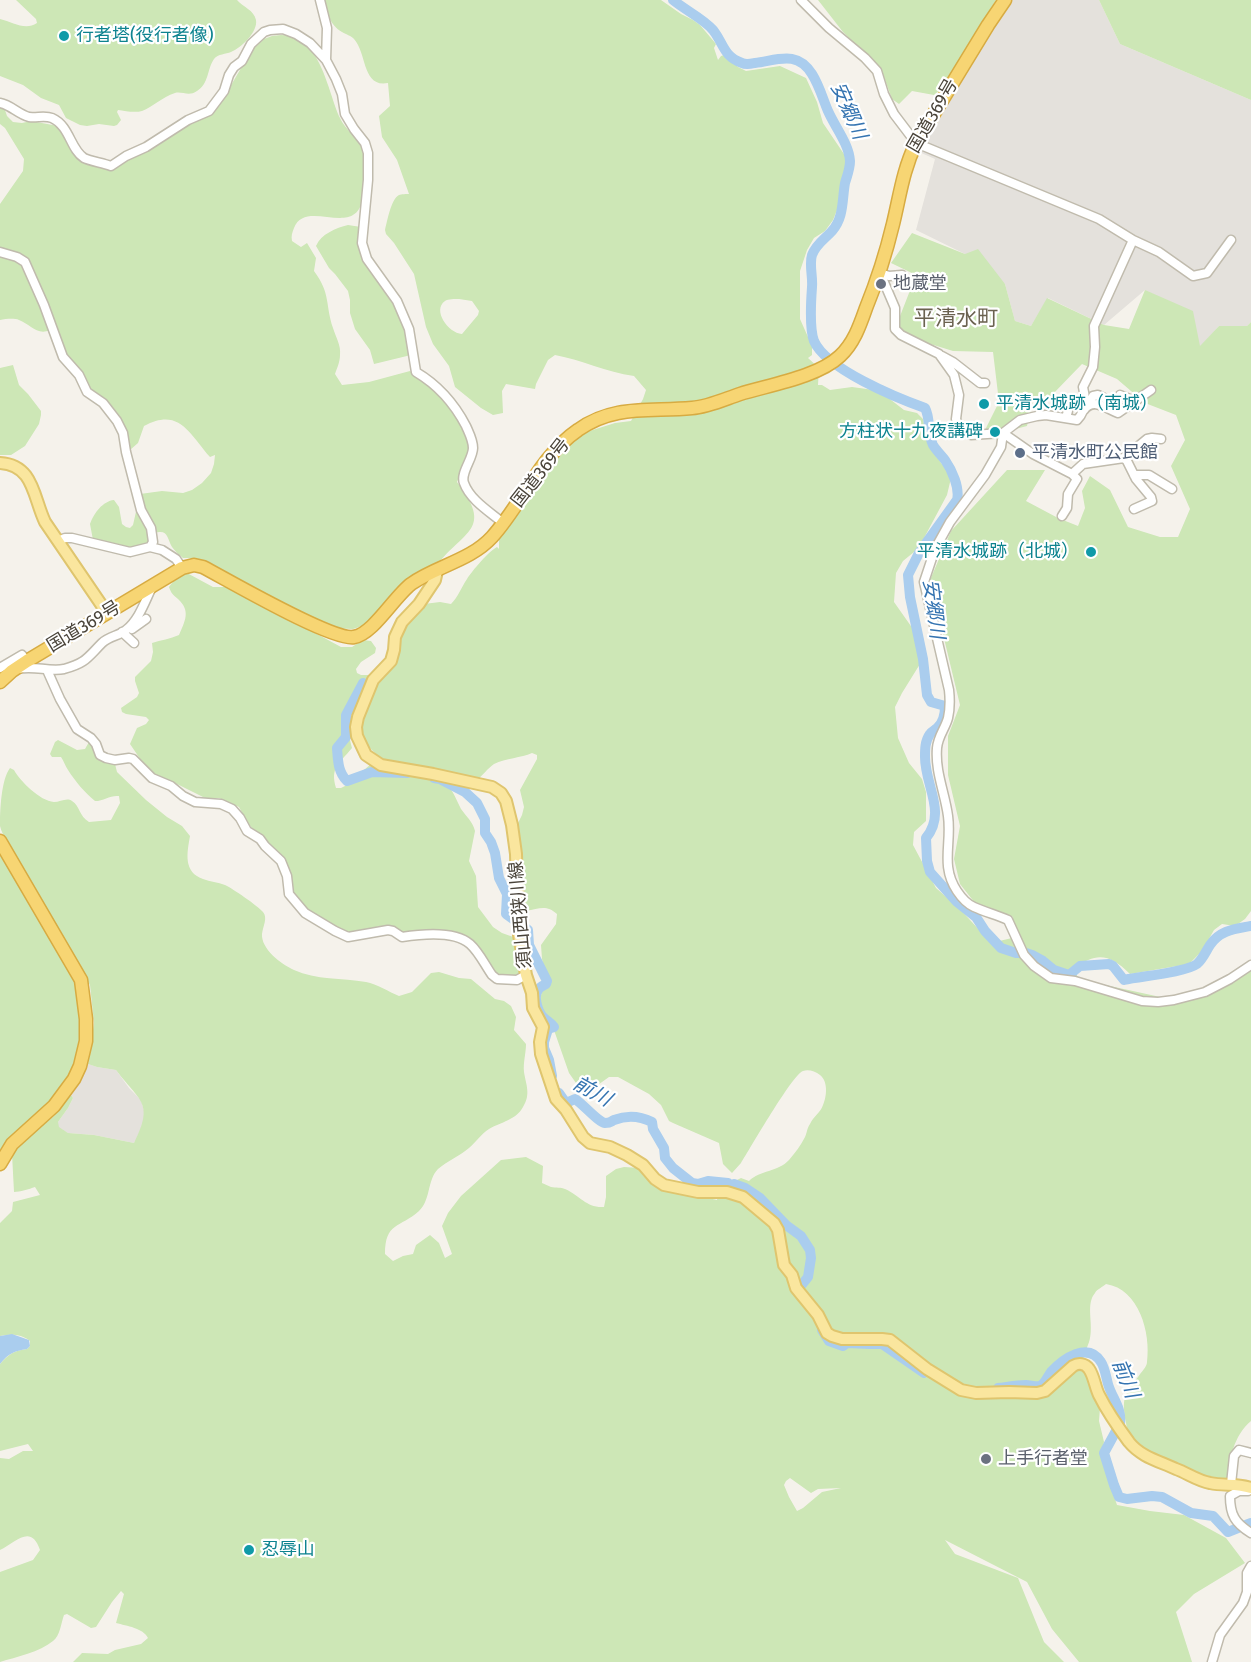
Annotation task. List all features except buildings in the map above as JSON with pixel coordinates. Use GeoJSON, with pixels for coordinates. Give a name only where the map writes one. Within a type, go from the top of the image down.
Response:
{"type":"FeatureCollection","features":[{"type":"Feature","properties":{"kind":"highway","name":"国道369号"},"geometry":{"type":"LineString","coordinates":[[0,682],[6,670],[27,661],[182,568],[194,565],[203,567],[321,629],[343,638],[353,638],[364,634],[411,584],[476,551],[491,538],[555,451],[576,431],[595,419],[619,412],[694,408],[815,372],[839,358],[858,330],[880,273],[907,163],[916,143],[1005,0]]}},
{"type":"Feature","properties":{"kind":"highway"},"geometry":{"type":"LineString","coordinates":[[0,841],[81,980],[86,1019],[86,1041],[80,1066],[74,1079],[54,1106],[12,1143],[0,1164]]}},
{"type":"Feature","properties":{"kind":"main road"},"geometry":{"type":"LineString","coordinates":[[0,463],[18,467],[25,473],[45,522],[107,613]]}},
{"type":"Feature","properties":{"kind":"main road","name":"須山西狭川線"},"geometry":{"type":"LineString","coordinates":[[437,571],[435,580],[419,604],[402,622],[395,637],[391,661],[373,680],[358,717],[357,736],[366,755],[381,765],[492,787],[501,793],[506,801],[516,854],[520,912],[519,935],[525,975],[532,993],[533,1008],[543,1027],[540,1042],[541,1054],[556,1099],[583,1137],[590,1143],[610,1147],[627,1155],[643,1165],[655,1179],[664,1185],[698,1192],[727,1192],[744,1197],[774,1223],[778,1230],[784,1265],[792,1275],[796,1288],[818,1315],[827,1333],[832,1336],[842,1339],[890,1340],[927,1369],[961,1390],[976,1394],[1037,1393],[1044,1391],[1073,1366],[1084,1365],[1089,1369],[1106,1408],[1130,1444],[1139,1451],[1206,1483],[1243,1485],[1251,1489]]}},
{"type":"Feature","properties":{"kind":"street"},"geometry":{"type":"LineString","coordinates":[[320,0],[327,28],[326,60]]}},
{"type":"Feature","properties":{"kind":"street"},"geometry":{"type":"LineString","coordinates":[[801,0],[877,71],[884,94],[894,114],[916,143],[1099,219],[1133,240],[1159,252],[1193,276],[1208,273],[1231,240]]}},
{"type":"Feature","properties":{"kind":"street"},"geometry":{"type":"LineString","coordinates":[[0,104],[7,104],[30,117],[55,119],[65,129],[83,157],[111,166],[126,156],[147,147],[188,120],[209,111],[224,91],[234,67],[245,58],[251,44],[264,33],[283,29],[310,43],[326,60],[342,94],[345,114],[365,143],[368,153],[362,243],[367,259],[401,310],[408,328],[416,372],[429,380],[457,409],[471,437],[473,448],[464,476],[469,492],[503,523]]}},
{"type":"Feature","properties":{"kind":"street"},"geometry":{"type":"LineString","coordinates":[[1086,407],[1083,387],[1091,372],[1095,354],[1094,326],[1133,240]]}},
{"type":"Feature","properties":{"kind":"street"},"geometry":{"type":"LineString","coordinates":[[0,252],[25,262],[63,357],[79,375],[87,392],[103,403],[117,421],[123,433],[141,510],[151,528],[153,542],[150,547]]}},
{"type":"Feature","properties":{"kind":"street"},"geometry":{"type":"LineString","coordinates":[[880,273],[889,276],[903,275]]}},
{"type":"Feature","properties":{"kind":"street"},"geometry":{"type":"LineString","coordinates":[[880,273],[895,308],[896,329],[901,335],[929,348],[953,362],[980,383],[985,383]]}},
{"type":"Feature","properties":{"kind":"street"},"geometry":{"type":"LineString","coordinates":[[939,354],[954,375],[960,395],[956,419],[960,430],[970,435],[1003,433],[1020,420],[1037,416],[1046,415],[1077,420],[1093,396],[1098,395],[1104,398]]}},
{"type":"Feature","properties":{"kind":"street"},"geometry":{"type":"LineString","coordinates":[[1086,407],[1097,404],[1118,413],[1151,390]]}},
{"type":"Feature","properties":{"kind":"street"},"geometry":{"type":"LineString","coordinates":[[1120,396],[1135,401]]}},
{"type":"Feature","properties":{"kind":"street"},"geometry":{"type":"LineString","coordinates":[[1066,418],[1069,407]]}},
{"type":"Feature","properties":{"kind":"street"},"geometry":{"type":"LineString","coordinates":[[1003,433],[1033,454],[1072,474],[1077,479],[1068,494],[1067,508],[1062,516]]}},
{"type":"Feature","properties":{"kind":"street"},"geometry":{"type":"LineString","coordinates":[[1003,433],[1001,447],[985,475],[950,522],[935,549],[924,582],[949,690],[948,717],[938,739],[937,765],[950,830],[947,857],[948,871],[953,885],[972,906],[1008,920],[1022,952],[1034,966],[1051,978],[1075,981],[1133,999],[1158,1002],[1205,992],[1251,965]]}},
{"type":"Feature","properties":{"kind":"street"},"geometry":{"type":"LineString","coordinates":[[1072,474],[1083,464],[1124,458],[1148,439],[1161,439]]}},
{"type":"Feature","properties":{"kind":"street"},"geometry":{"type":"LineString","coordinates":[[1124,458],[1152,501],[1134,509]]}},
{"type":"Feature","properties":{"kind":"street"},"geometry":{"type":"LineString","coordinates":[[1134,475],[1149,475],[1172,489]]}},
{"type":"Feature","properties":{"kind":"street"},"geometry":{"type":"LineString","coordinates":[[58,541],[65,537],[72,538],[130,552],[150,547],[162,550],[176,559],[182,568]]}},
{"type":"Feature","properties":{"kind":"street"},"geometry":{"type":"LineString","coordinates":[[6,670],[63,669],[86,661],[102,642],[124,631],[136,621],[154,584]]}},
{"type":"Feature","properties":{"kind":"street"},"geometry":{"type":"LineString","coordinates":[[124,631],[131,630],[146,619]]}},
{"type":"Feature","properties":{"kind":"street"},"geometry":{"type":"LineString","coordinates":[[124,631],[134,644]]}},
{"type":"Feature","properties":{"kind":"street"},"geometry":{"type":"LineString","coordinates":[[47,670],[77,729],[91,738],[100,755],[115,760],[133,759],[152,778],[171,786],[183,796],[195,802],[221,804],[232,809],[247,831],[260,839],[281,861],[287,876],[289,894],[305,913],[348,937],[388,930],[402,937],[430,934],[461,939],[470,944],[496,979],[517,980],[525,975]]}},
{"type":"Feature","properties":{"kind":"street"},"geometry":{"type":"LineString","coordinates":[[1231,1484],[1234,1456],[1239,1450],[1251,1453]]}},
{"type":"Feature","properties":{"kind":"street"},"geometry":{"type":"LineString","coordinates":[[1249,1532],[1236,1522],[1230,1496],[1239,1491],[1251,1489]]}},
{"type":"Feature","properties":{"kind":"street"},"geometry":{"type":"LineString","coordinates":[[1212,1662],[1220,1635],[1243,1603],[1247,1592],[1247,1573],[1251,1566]]}},
{"type":"Feature","properties":{"kind":"shaded area"},"geometry":{"type":"Polygon","coordinates":[[[1011,0],[1099,0],[1120,44],[1251,100],[1251,322],[1247,326],[1219,326],[1200,347],[1145,290],[1104,325],[1048,298],[1031,326],[1015,321],[1005,284],[965,254],[916,230],[935,159],[919,152],[1001,7],[1011,0]]]}},
{"type":"Feature","properties":{"kind":"shaded area"},"geometry":{"type":"Polygon","coordinates":[[[88,1064],[116,1070],[141,1100],[145,1114],[142,1127],[134,1143],[94,1135],[68,1133],[58,1127],[58,1122],[68,1108],[73,1098],[71,1095],[88,1064]]]}},
{"type":"Feature","properties":{"kind":"green space"},"geometry":{"type":"Polygon","coordinates":[[[16,0],[237,0],[253,14],[256,25],[252,34],[239,47],[214,59],[204,84],[197,91],[191,94],[175,93],[142,111],[118,110],[121,120],[114,126],[99,124],[87,126],[66,118],[59,105],[41,98],[23,85],[0,76],[0,19],[23,26],[37,23],[36,19],[16,0]]]}},
{"type":"Feature","properties":{"kind":"green space"},"geometry":{"type":"Polygon","coordinates":[[[324,0],[661,0],[700,25],[716,44],[714,48],[718,60],[724,55],[746,71],[780,66],[806,78],[817,102],[823,123],[846,157],[839,205],[833,220],[825,231],[814,238],[800,271],[800,319],[812,346],[812,355],[808,358],[819,368],[818,385],[830,390],[852,387],[874,390],[882,393],[904,410],[917,413],[923,419],[926,436],[933,452],[951,478],[947,495],[924,538],[914,552],[903,561],[896,573],[894,602],[913,629],[920,664],[895,707],[898,738],[909,763],[922,779],[926,792],[926,821],[914,832],[913,845],[936,888],[960,909],[991,943],[1012,938],[1013,917],[975,903],[960,884],[954,859],[960,826],[948,775],[948,736],[960,705],[930,580],[951,531],[1007,470],[1045,470],[1026,501],[1078,526],[1085,508],[1082,491],[1090,476],[1110,490],[1128,527],[1160,537],[1178,537],[1190,509],[1171,466],[1185,440],[1176,415],[1145,403],[1117,379],[1082,364],[1051,396],[1034,396],[1027,426],[981,438],[999,402],[993,352],[953,351],[901,335],[895,329],[916,275],[891,263],[912,233],[965,254],[978,249],[1005,284],[1015,321],[1031,326],[1047,298],[1104,325],[1129,329],[1145,290],[1193,311],[1200,346],[1219,326],[1247,326],[1251,322],[1251,911],[1235,926],[1222,924],[1214,930],[1202,951],[1189,964],[1130,974],[1110,959],[1097,957],[1075,968],[1078,979],[1174,1000],[1214,989],[1251,965],[1251,1421],[1236,1441],[1229,1466],[1228,1482],[1218,1483],[1170,1462],[1143,1449],[1129,1437],[1125,1398],[1147,1364],[1148,1351],[1140,1314],[1135,1303],[1127,1294],[1106,1284],[1097,1290],[1091,1300],[1091,1335],[1083,1353],[1074,1362],[1085,1373],[1100,1408],[1099,1421],[1104,1442],[1101,1457],[1117,1505],[1184,1515],[1226,1538],[1245,1563],[1194,1594],[1176,1612],[1192,1662],[1079,1662],[1052,1629],[1027,1582],[945,1540],[955,1554],[1018,1578],[1044,1642],[1064,1662],[73,1662],[82,1653],[108,1654],[141,1644],[148,1638],[139,1630],[116,1623],[124,1594],[121,1591],[96,1627],[91,1628],[67,1614],[64,1615],[59,1633],[48,1645],[0,1662],[0,1572],[33,1560],[40,1550],[36,1542],[27,1536],[0,1550],[0,1458],[9,1459],[23,1451],[33,1451],[28,1444],[0,1451],[0,1364],[12,1354],[27,1349],[30,1341],[16,1335],[0,1336],[0,1223],[12,1211],[13,1202],[40,1195],[35,1187],[14,1192],[12,1154],[21,1142],[54,1116],[71,1095],[73,1098],[58,1122],[59,1127],[68,1133],[94,1135],[134,1143],[144,1110],[142,1103],[116,1070],[88,1064],[94,1023],[90,985],[0,828],[3,788],[10,768],[31,790],[43,798],[54,802],[72,801],[89,822],[111,820],[120,803],[119,796],[95,801],[77,783],[61,757],[52,757],[50,754],[58,740],[77,750],[85,749],[89,742],[95,752],[115,764],[117,772],[146,800],[182,826],[190,836],[188,861],[192,872],[203,879],[228,887],[263,912],[265,919],[262,934],[265,945],[278,960],[294,970],[320,977],[370,983],[399,996],[412,992],[431,973],[439,972],[471,979],[495,999],[511,1006],[516,1017],[514,1030],[526,1044],[524,1069],[527,1098],[516,1115],[483,1133],[472,1146],[438,1169],[432,1179],[423,1206],[395,1227],[388,1236],[385,1254],[393,1261],[413,1254],[416,1245],[430,1235],[439,1243],[445,1258],[452,1254],[442,1226],[448,1213],[461,1196],[501,1160],[526,1157],[543,1166],[542,1183],[565,1189],[588,1204],[598,1207],[604,1207],[606,1176],[624,1167],[640,1168],[664,1188],[717,1200],[719,1187],[722,1184],[731,1187],[741,1178],[749,1181],[753,1177],[785,1164],[798,1149],[811,1121],[822,1108],[825,1097],[826,1085],[823,1078],[814,1071],[803,1071],[790,1085],[741,1163],[732,1173],[723,1164],[719,1143],[669,1121],[661,1105],[649,1094],[618,1077],[609,1077],[595,1087],[587,1089],[576,1083],[569,1073],[555,1033],[539,1003],[546,976],[541,945],[556,924],[557,914],[546,908],[526,911],[519,884],[517,825],[524,807],[520,790],[537,755],[532,753],[499,762],[476,781],[391,763],[380,758],[368,746],[362,733],[369,697],[379,679],[394,662],[401,642],[402,630],[424,604],[440,602],[451,604],[477,566],[494,549],[497,547],[499,549],[499,536],[551,461],[580,434],[615,423],[631,421],[646,390],[634,376],[555,355],[548,360],[535,389],[506,384],[502,391],[503,413],[493,415],[455,387],[449,366],[433,344],[426,327],[414,274],[385,230],[396,197],[409,194],[397,160],[382,137],[379,116],[390,106],[388,83],[380,83],[369,75],[358,45],[353,38],[334,26],[324,0]],[[459,299],[445,301],[440,310],[447,325],[462,334],[479,311],[472,301],[459,299]],[[790,1478],[784,1485],[797,1511],[822,1492],[841,1488],[818,1489],[811,1493],[790,1478]]]}},
{"type":"Feature","properties":{"kind":"green space"},"geometry":{"type":"Polygon","coordinates":[[[818,0],[996,0],[942,88],[934,95],[912,91],[899,104],[892,99],[881,69],[843,32],[818,0]]]}},
{"type":"Feature","properties":{"kind":"green space"},"geometry":{"type":"Polygon","coordinates":[[[1099,0],[1251,0],[1251,100],[1120,44],[1099,0]]]}},
{"type":"Feature","properties":{"kind":"green space"},"geometry":{"type":"Polygon","coordinates":[[[281,35],[294,37],[314,54],[321,66],[340,118],[361,145],[365,156],[364,192],[357,212],[350,217],[340,218],[308,216],[300,220],[292,236],[292,241],[301,247],[307,243],[316,258],[314,271],[323,286],[340,348],[340,360],[335,374],[342,385],[369,382],[410,371],[443,396],[470,442],[470,451],[457,482],[473,510],[474,520],[471,528],[437,565],[365,625],[353,629],[328,628],[207,562],[195,558],[183,558],[173,548],[165,533],[155,533],[150,541],[135,548],[118,547],[93,540],[90,524],[96,512],[103,505],[114,500],[119,507],[122,524],[130,528],[133,525],[140,494],[162,491],[183,493],[192,490],[211,473],[215,455],[210,457],[182,425],[166,419],[144,426],[138,443],[130,450],[119,415],[106,399],[90,389],[50,330],[37,331],[17,319],[0,320],[0,204],[23,171],[24,159],[5,128],[0,124],[0,104],[3,104],[7,116],[13,122],[31,121],[58,126],[74,152],[117,166],[187,122],[211,113],[223,99],[251,51],[264,39],[281,35]]]}},
{"type":"Feature","properties":{"kind":"green space"},"geometry":{"type":"Polygon","coordinates":[[[348,225],[361,227],[359,244],[379,284],[401,316],[411,355],[374,364],[370,350],[355,329],[350,313],[348,291],[329,268],[316,246],[325,235],[348,225]]]}},
{"type":"Feature","properties":{"kind":"green space"},"geometry":{"type":"Polygon","coordinates":[[[13,365],[19,385],[41,411],[41,415],[39,424],[25,446],[11,455],[0,455],[0,368],[13,365]]]}},
{"type":"Feature","properties":{"kind":"green space"},"geometry":{"type":"Polygon","coordinates":[[[187,573],[213,587],[230,587],[341,647],[352,647],[363,640],[371,641],[376,648],[375,653],[361,662],[356,669],[361,675],[374,675],[362,699],[350,704],[347,718],[352,748],[335,770],[336,788],[345,786],[371,764],[445,782],[475,831],[469,861],[476,876],[478,907],[493,927],[516,938],[524,975],[505,976],[497,973],[467,938],[401,933],[390,927],[380,926],[353,933],[345,931],[311,912],[294,895],[292,878],[284,857],[249,825],[239,807],[219,798],[205,798],[175,783],[163,781],[149,772],[130,744],[137,728],[149,720],[146,717],[126,714],[121,708],[139,693],[135,677],[151,661],[152,643],[179,635],[186,612],[169,587],[177,578],[187,573]]]}},
{"type":"Feature","properties":{"kind":"green space"},"geometry":{"type":"Polygon","coordinates":[[[0,850],[77,985],[83,1044],[72,1076],[61,1093],[0,1157],[0,850]]]}},
{"type":"Feature","properties":{"kind":"water"},"geometry":{"type":"Polygon","coordinates":[[[12,1334],[29,1340],[30,1346],[12,1353],[0,1364],[0,1336],[12,1334]]]}},
{"type":"Feature","properties":{"kind":"waterway","name":"安郷川"},"geometry":{"type":"LineString","coordinates":[[673,0],[709,26],[727,53],[736,60],[748,64],[793,59],[806,67],[814,78],[844,142],[850,161],[839,220],[816,248],[811,259],[812,336],[821,352],[847,372],[881,390],[925,408],[933,445],[953,474],[957,500],[919,553],[908,575],[927,695],[931,702],[945,706],[942,721],[928,737],[925,748],[926,768],[935,809],[932,828],[926,838],[930,872],[956,901],[976,917],[1001,948],[1032,955],[1054,970],[1069,975],[1080,966],[1109,964],[1124,980],[1182,970],[1197,964],[1218,936],[1228,931],[1251,926]]}},
{"type":"Feature","properties":{"kind":"waterway","name":"前川"},"geometry":{"type":"LineString","coordinates":[[363,683],[346,715],[346,737],[337,748],[342,774],[347,781],[372,772],[407,773]]}},
{"type":"Feature","properties":{"kind":"waterway","name":"前川"},"geometry":{"type":"LineString","coordinates":[[434,778],[465,792],[477,803],[485,819],[485,833],[495,853],[499,878],[507,894],[506,914],[517,922]]}},
{"type":"Feature","properties":{"kind":"waterway","name":"前川"},"geometry":{"type":"LineString","coordinates":[[523,926],[528,930],[529,945],[547,981],[538,990],[536,1000],[541,1015],[554,1027],[548,1029],[544,1042],[552,1076]]}},
{"type":"Feature","properties":{"kind":"waterway","name":"前川"},"geometry":{"type":"LineString","coordinates":[[559,1093],[566,1103],[575,1099],[598,1120],[605,1123],[629,1117],[643,1118],[652,1122],[653,1129],[664,1148],[665,1158],[673,1168],[692,1183],[708,1181],[728,1183]]}},
{"type":"Feature","properties":{"kind":"waterway","name":"前川"},"geometry":{"type":"LineString","coordinates":[[734,1184],[760,1198],[786,1225],[801,1236],[810,1250],[808,1277],[800,1287]]}},
{"type":"Feature","properties":{"kind":"waterway","name":"前川"},"geometry":{"type":"LineString","coordinates":[[822,1330],[829,1341],[843,1346],[847,1343],[882,1344],[924,1373]]}},
{"type":"Feature","properties":{"kind":"waterway","name":"前川"},"geometry":{"type":"LineString","coordinates":[[998,1388],[1023,1385],[1040,1386],[1062,1362],[1076,1354],[1089,1353],[1096,1356],[1102,1364],[1118,1408],[1120,1423]]}},
{"type":"Feature","properties":{"kind":"waterway","name":"前川"},"geometry":{"type":"LineString","coordinates":[[1116,1431],[1104,1453],[1119,1497],[1127,1499],[1162,1497],[1191,1513],[1213,1516],[1228,1532],[1251,1523]]}},
{"type":"Feature","properties":{"kind":"place","name":"行者塔(役行者像)"},"geometry":{"type":"Point","coordinates":[64,36]}},
{"type":"Feature","properties":{"kind":"place","name":"地蔵堂"},"geometry":{"type":"Point","coordinates":[881,284]}},
{"type":"Feature","properties":{"kind":"place","name":"平清水城跡（南城）"},"geometry":{"type":"Point","coordinates":[984,404]}},
{"type":"Feature","properties":{"kind":"place","name":"方柱状十九夜講碑"},"geometry":{"type":"Point","coordinates":[995,432]}},
{"type":"Feature","properties":{"kind":"place","name":"平清水町公民館"},"geometry":{"type":"Point","coordinates":[1020,453]}},
{"type":"Feature","properties":{"kind":"place","name":"平清水城跡（北城）"},"geometry":{"type":"Point","coordinates":[1091,552]}},
{"type":"Feature","properties":{"kind":"place","name":"上手行者堂"},"geometry":{"type":"Point","coordinates":[986,1459]}},
{"type":"Feature","properties":{"kind":"place","name":"忍辱山"},"geometry":{"type":"Point","coordinates":[249,1550]}},
{"type":"Feature","properties":{"kind":"district","name":"平清水町"},"geometry":{"type":"Point","coordinates":[956,319]}}]}
